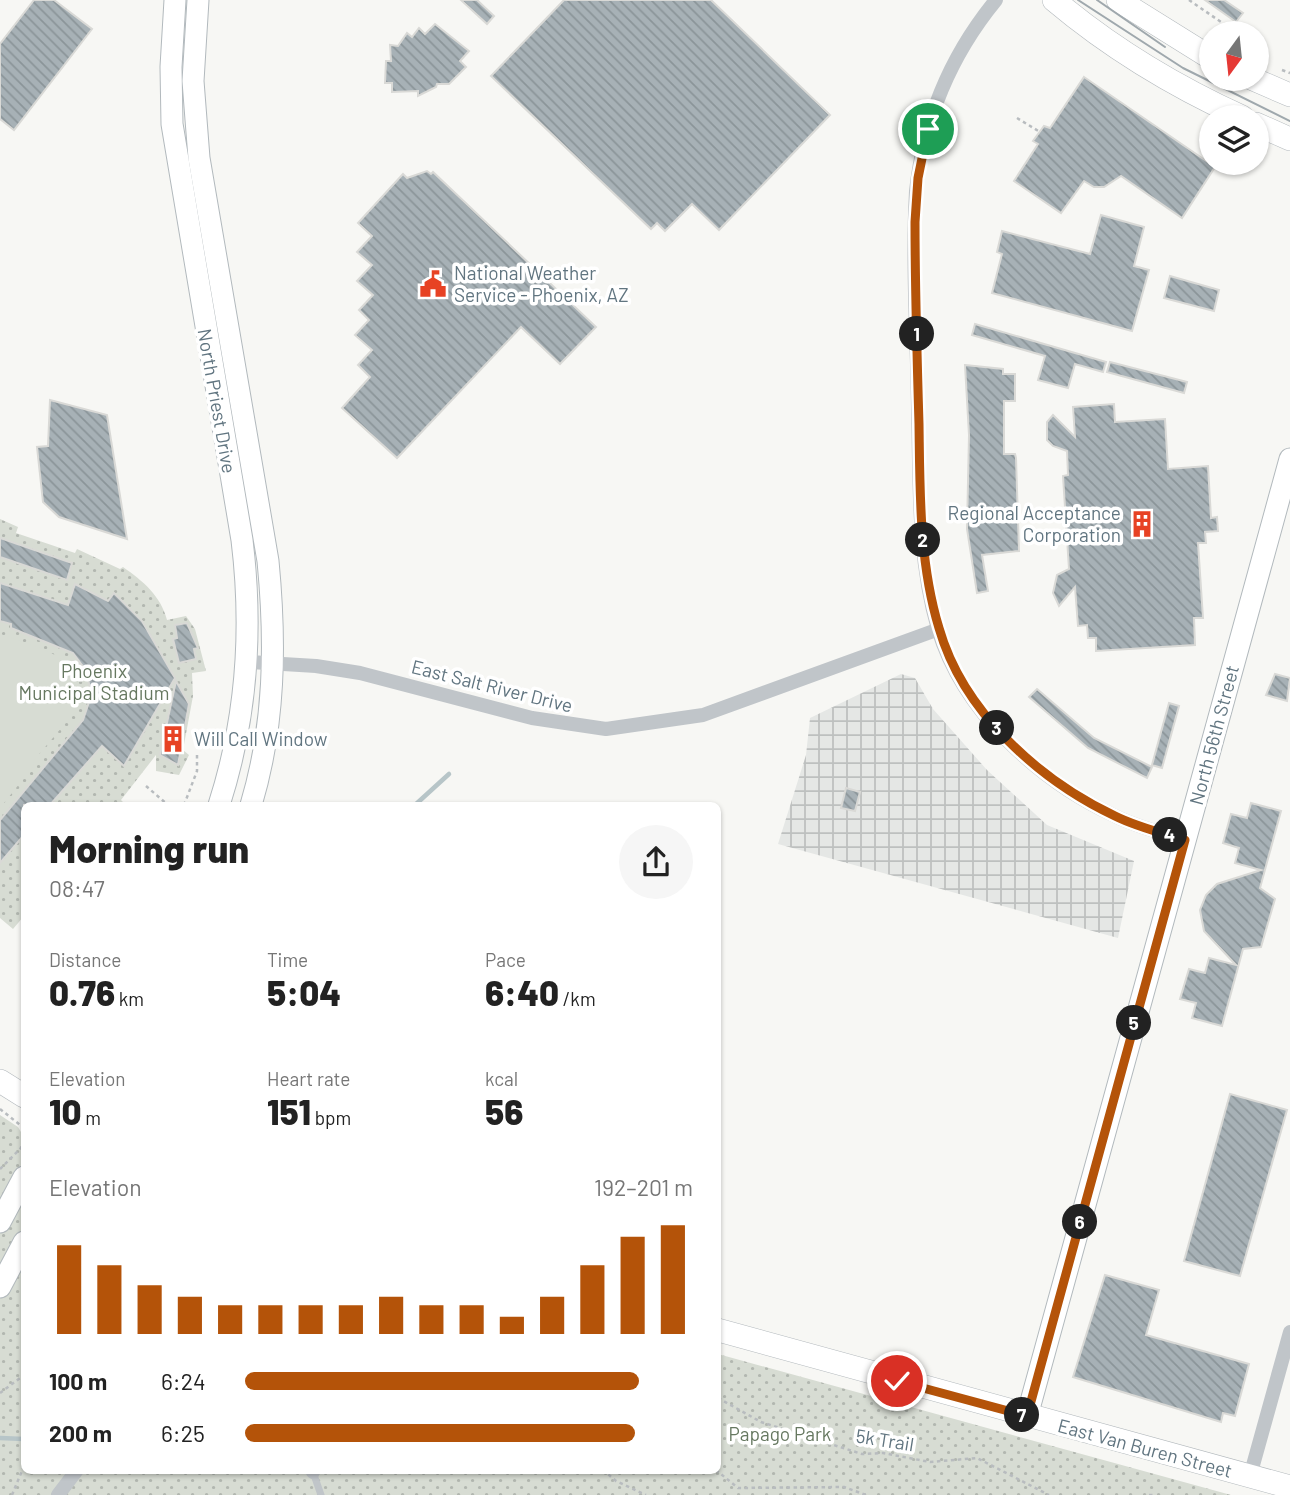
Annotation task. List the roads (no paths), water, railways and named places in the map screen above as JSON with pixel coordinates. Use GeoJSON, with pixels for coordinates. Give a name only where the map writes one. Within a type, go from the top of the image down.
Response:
{"type":"FeatureCollection","features":[{"type":"Feature","properties":{"kind":"main road","name":"North Priest Drive"},"geometry":{"type":"LineString","coordinates":[[175,0],[171,67],[172,124],[242,540],[248,606],[247,662],[233,754],[219,802]]}},
{"type":"Feature","properties":{"kind":"main road","name":"North Priest Drive"},"geometry":{"type":"LineString","coordinates":[[198,0],[193,81],[197,137],[268,561],[274,664],[264,747],[252,802]]}},
{"type":"Feature","properties":{"kind":"main road"},"geometry":{"type":"LineString","coordinates":[[1054,0],[1137,61],[1178,86],[1217,105]]}},
{"type":"Feature","properties":{"kind":"main road"},"geometry":{"type":"LineString","coordinates":[[1118,0],[1199,51]]}},
{"type":"Feature","properties":{"kind":"main road"},"geometry":{"type":"LineString","coordinates":[[1269,78],[1290,95]]}},
{"type":"Feature","properties":{"kind":"main road"},"geometry":{"type":"LineString","coordinates":[[1269,130],[1290,139]]}},
{"type":"Feature","properties":{"kind":"main road","name":"North 56th Street"},"geometry":{"type":"LineString","coordinates":[[1027,1416],[1290,459]]}},
{"type":"Feature","properties":{"kind":"main road"},"geometry":{"type":"LineString","coordinates":[[0,1081],[21,1094]]}},
{"type":"Feature","properties":{"kind":"main road"},"geometry":{"type":"LineString","coordinates":[[0,1222],[21,1183]]}},
{"type":"Feature","properties":{"kind":"main road"},"geometry":{"type":"LineString","coordinates":[[0,1287],[21,1248]]}},
{"type":"Feature","properties":{"kind":"main road","name":"East Van Buren Street"},"geometry":{"type":"LineString","coordinates":[[721,1331],[1290,1487]]}},
{"type":"Feature","properties":{"kind":"street"},"geometry":{"type":"LineString","coordinates":[[996,0],[958,52],[943,81],[925,139],[916,191],[920,518],[926,573],[939,629],[972,695],[1017,750],[1082,798],[1116,817],[1185,840]]}},
{"type":"Feature","properties":{"kind":"street","name":"East Salt River Drive"},"geometry":{"type":"LineString","coordinates":[[247,662],[360,673],[532,718],[606,729],[704,715],[939,629]]}},
{"type":"Feature","properties":{"kind":"street"},"geometry":{"type":"LineString","coordinates":[[1250,1476],[1290,1333]]}},
{"type":"Feature","properties":{"kind":"street"},"geometry":{"type":"LineString","coordinates":[[58,1495],[74,1474]]}},
{"type":"Feature","properties":{"kind":"lane"},"geometry":{"type":"LineString","coordinates":[[314,1474],[321,1495]]}},
{"type":"Feature","properties":{"kind":"waterway"},"geometry":{"type":"LineString","coordinates":[[418,802],[449,774]]}},
{"type":"Feature","properties":{"kind":"waterway"},"geometry":{"type":"LineString","coordinates":[[0,1438],[21,1439]]}},
{"type":"Feature","properties":{"kind":"tram line"},"geometry":{"type":"LineString","coordinates":[[1078,0],[1183,68],[1290,121]]}},
{"type":"Feature","properties":{"kind":"tram line"},"geometry":{"type":"LineString","coordinates":[[1097,0],[1165,47]]}},
{"type":"Feature","properties":{"kind":"place","name":"National Weather Service - Phoenix, AZ"},"geometry":{"type":"Point","coordinates":[433,284]}},
{"type":"Feature","properties":{"kind":"place","name":"Regional Acceptance Corporation"},"geometry":{"type":"Point","coordinates":[1142,524]}},
{"type":"Feature","properties":{"kind":"place","name":"Will Call Window"},"geometry":{"type":"Point","coordinates":[173,739]}},
{"type":"Feature","properties":{"kind":"park label","name":"Phoenix Municipal Stadium"},"geometry":{"type":"Point","coordinates":[94,682]}},
{"type":"Feature","properties":{"kind":"park label","name":"Papago Park"},"geometry":{"type":"Point","coordinates":[780,1434]}}]}
